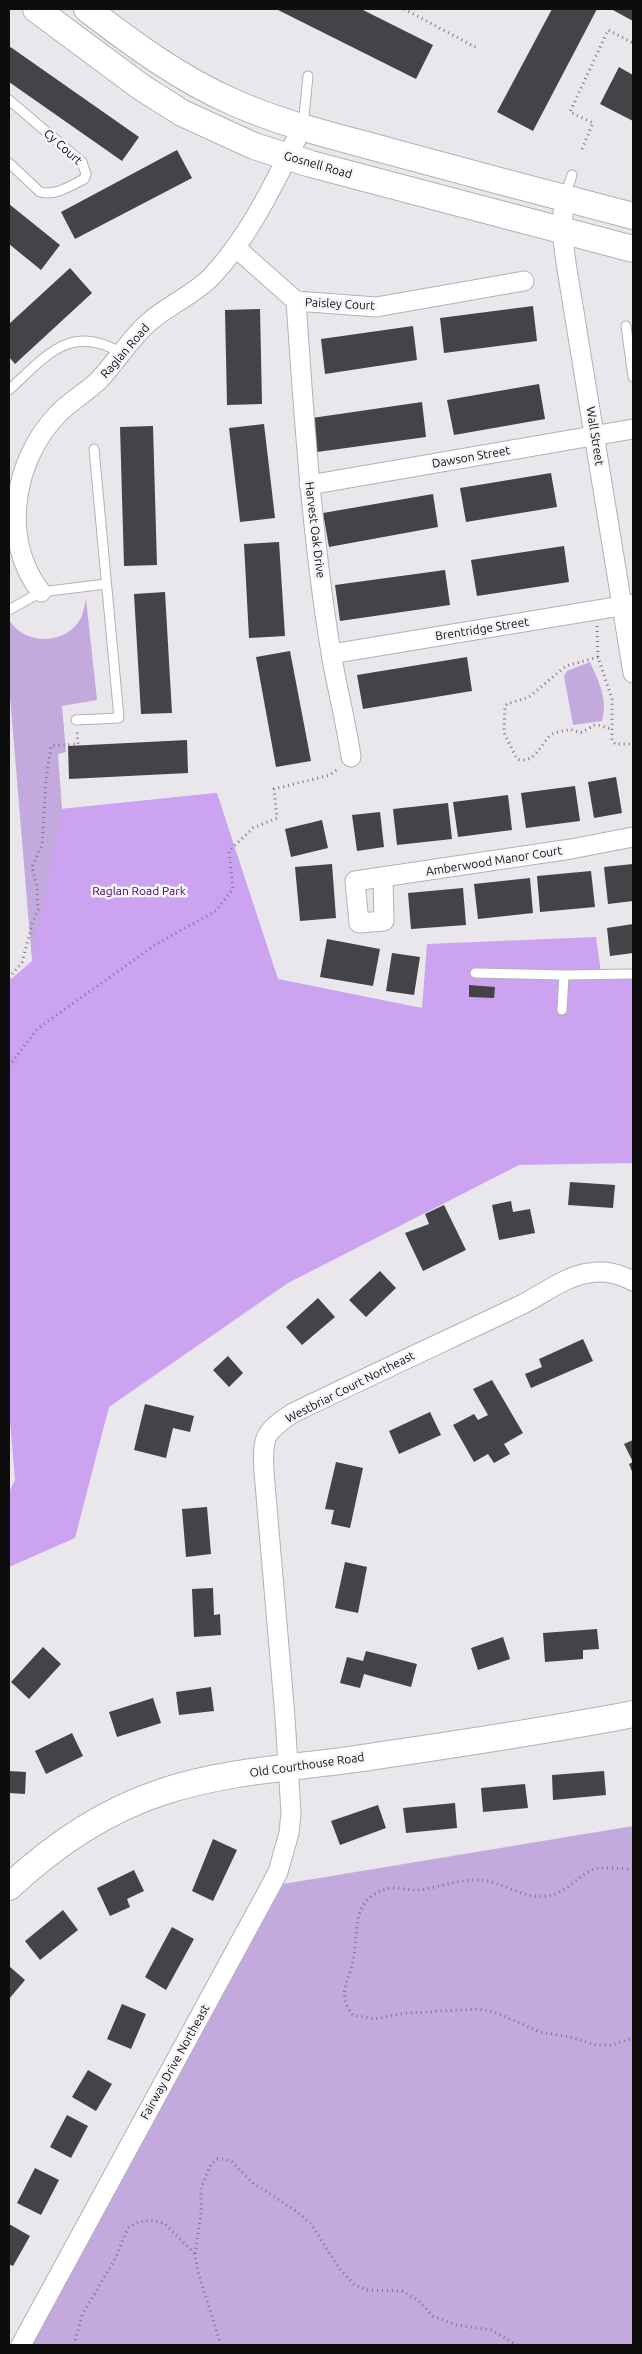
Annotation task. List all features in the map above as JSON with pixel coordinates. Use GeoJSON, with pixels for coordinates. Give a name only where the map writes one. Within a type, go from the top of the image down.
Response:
{"type":"FeatureCollection","features":[{"type":"Feature","properties":{"kind":"main road","name":"Gosnell Road"},"geometry":{"type":"LineString","coordinates":[[36,9],[141,87],[182,113],[254,146],[288,157],[633,249]]}},
{"type":"Feature","properties":{"kind":"main road"},"geometry":{"type":"LineString","coordinates":[[87,9],[152,56],[206,88],[262,114],[302,128],[568,187],[633,216]]}},
{"type":"Feature","properties":{"kind":"main road","name":"Old Courthouse Road"},"geometry":{"type":"LineString","coordinates":[[9,1887],[27,1870],[93,1823],[138,1801],[193,1783],[227,1776],[633,1714]]}},
{"type":"Feature","properties":{"kind":"street","name":"Raglan Road"},"geometry":{"type":"LineString","coordinates":[[41,592],[23,566],[15,543],[15,505],[20,477],[35,444],[58,413],[90,390],[148,324],[174,303],[199,288],[212,275],[235,247],[267,199],[302,128]]}},
{"type":"Feature","properties":{"kind":"street","name":"Wall Street"},"geometry":{"type":"LineString","coordinates":[[568,187],[562,230],[595,436],[628,605],[633,673]]}},
{"type":"Feature","properties":{"kind":"street","name":"Paisley Court"},"geometry":{"type":"LineString","coordinates":[[235,247],[296,301],[376,307],[524,281]]}},
{"type":"Feature","properties":{"kind":"street","name":"Harvest Oak Drive"},"geometry":{"type":"LineString","coordinates":[[296,301],[309,485],[331,654],[344,710],[351,758]]}},
{"type":"Feature","properties":{"kind":"street","name":"Dawson Street"},"geometry":{"type":"LineString","coordinates":[[309,485],[633,429]]}},
{"type":"Feature","properties":{"kind":"street","name":"Brentridge Street"},"geometry":{"type":"LineString","coordinates":[[331,654],[628,605]]}},
{"type":"Feature","properties":{"kind":"street","name":"Amberwood Manor Court"},"geometry":{"type":"LineString","coordinates":[[383,878],[384,921],[359,923],[355,881],[571,849],[633,837]]}},
{"type":"Feature","properties":{"kind":"street","name":"Westbriar Court Northeast"},"geometry":{"type":"LineString","coordinates":[[287,1768],[285,1718],[264,1472],[264,1448],[268,1433],[274,1426],[294,1413],[522,1304],[574,1277],[588,1273],[604,1272],[620,1275],[633,1282]]}},
{"type":"Feature","properties":{"kind":"street","name":"Fairway Drive Northeast"},"geometry":{"type":"LineString","coordinates":[[21,2345],[278,1872],[289,1833],[290,1814],[287,1768]]}},
{"type":"Feature","properties":{"kind":"lane"},"geometry":{"type":"LineString","coordinates":[[302,128],[308,76]]}},
{"type":"Feature","properties":{"kind":"lane","name":"Cy Court"},"geometry":{"type":"LineString","coordinates":[[9,100],[82,162],[86,174],[84,179],[53,194],[46,193],[40,192],[9,163]]}},
{"type":"Feature","properties":{"kind":"lane"},"geometry":{"type":"LineString","coordinates":[[626,326],[633,376]]}},
{"type":"Feature","properties":{"kind":"lane"},"geometry":{"type":"LineString","coordinates":[[9,390],[52,351],[76,340],[106,344],[121,353]]}},
{"type":"Feature","properties":{"kind":"lane"},"geometry":{"type":"LineString","coordinates":[[76,720],[119,718],[94,449]]}},
{"type":"Feature","properties":{"kind":"lane"},"geometry":{"type":"LineString","coordinates":[[9,610],[41,592],[106,584]]}},
{"type":"Feature","properties":{"kind":"lane"},"geometry":{"type":"LineString","coordinates":[[475,972],[564,975],[633,974]]}},
{"type":"Feature","properties":{"kind":"lane"},"geometry":{"type":"LineString","coordinates":[[562,1010],[564,975]]}},
{"type":"Feature","properties":{"kind":"path"},"geometry":{"type":"LineString","coordinates":[[404,9],[477,48]]}},
{"type":"Feature","properties":{"kind":"path"},"geometry":{"type":"LineString","coordinates":[[582,148],[593,123],[570,112],[608,30],[633,43]]}},
{"type":"Feature","properties":{"kind":"path"},"geometry":{"type":"LineString","coordinates":[[596,610],[596,629],[599,637],[598,656],[612,700],[610,729],[612,740],[614,744],[633,744]]}},
{"type":"Feature","properties":{"kind":"path"},"geometry":{"type":"LineString","coordinates":[[598,656],[566,666],[529,697],[508,704],[506,706],[504,733],[517,758],[522,760],[532,757],[549,736],[555,733],[562,733],[570,729],[580,733],[590,725],[596,724],[610,729]]}},
{"type":"Feature","properties":{"kind":"path"},"geometry":{"type":"LineString","coordinates":[[9,978],[22,962],[33,921],[38,910],[37,887],[32,867],[42,846],[46,780],[51,746],[78,744],[76,720]]}},
{"type":"Feature","properties":{"kind":"path"},"geometry":{"type":"LineString","coordinates":[[9,1066],[37,1029],[158,943],[216,911],[233,889],[229,851],[253,828],[277,818],[274,789],[330,775],[351,758]]}},
{"type":"Feature","properties":{"kind":"path"},"geometry":{"type":"LineString","coordinates":[[633,1869],[593,1869],[550,1896],[533,1898],[481,1880],[451,1883],[419,1890],[386,1888],[364,1902],[358,1916],[354,1960],[344,1985],[345,2005],[353,2015],[375,2019],[407,2013],[478,2010],[497,2013],[540,2032],[570,2037],[596,2045],[611,2045],[633,2038]]}},
{"type":"Feature","properties":{"kind":"path"},"geometry":{"type":"LineString","coordinates":[[222,2345],[198,2272],[195,2254],[201,2214],[201,2188],[211,2164],[224,2159],[232,2162],[253,2183],[296,2211],[311,2224],[341,2270],[354,2284],[366,2290],[402,2291],[418,2300],[433,2316],[456,2325],[491,2330],[517,2345]]}},
{"type":"Feature","properties":{"kind":"path"},"geometry":{"type":"LineString","coordinates":[[74,2345],[82,2316],[114,2261],[128,2228],[138,2222],[150,2220],[164,2223],[195,2254]]}},
{"type":"Feature","properties":{"kind":"shaded area"},"geometry":{"type":"Polygon","coordinates":[[[86,599],[97,700],[62,706],[66,752],[58,754],[62,809],[217,793],[32,961],[9,684],[9,620],[15,628],[32,637],[42,639],[61,636],[77,624],[83,612],[86,599]]]}},
{"type":"Feature","properties":{"kind":"shaded area"},"geometry":{"type":"Polygon","coordinates":[[[590,662],[603,698],[604,713],[602,721],[573,725],[564,676],[567,671],[590,662]]]}},
{"type":"Feature","properties":{"kind":"shaded area"},"geometry":{"type":"Polygon","coordinates":[[[633,1826],[633,2345],[21,2345],[271,1886],[633,1826]]]}},
{"type":"Feature","properties":{"kind":"green space","name":"Raglan Road Park"},"geometry":{"type":"Polygon","coordinates":[[[217,793],[278,979],[422,1008],[427,944],[596,937],[602,980],[633,975],[633,1163],[519,1165],[288,1283],[109,1407],[75,1538],[9,1567],[9,1492],[15,1480],[9,1409],[9,981],[32,961],[62,809],[217,793]]]}},
{"type":"Feature","properties":{"kind":"building"},"geometry":{"type":"Polygon","coordinates":[[[276,9],[361,9],[433,45],[416,79],[276,9]]]}},
{"type":"Feature","properties":{"kind":"building"},"geometry":{"type":"Polygon","coordinates":[[[552,9],[597,9],[533,131],[497,112],[552,9]]]}},
{"type":"Feature","properties":{"kind":"building"},"geometry":{"type":"Polygon","coordinates":[[[611,9],[633,9],[633,21],[611,9]]]}},
{"type":"Feature","properties":{"kind":"building"},"geometry":{"type":"Polygon","coordinates":[[[9,46],[139,137],[122,161],[9,82],[9,46]]]}},
{"type":"Feature","properties":{"kind":"building"},"geometry":{"type":"Polygon","coordinates":[[[619,67],[633,75],[633,121],[600,104],[619,67]]]}},
{"type":"Feature","properties":{"kind":"building"},"geometry":{"type":"Polygon","coordinates":[[[177,150],[192,178],[75,239],[61,212],[177,150]]]}},
{"type":"Feature","properties":{"kind":"building"},"geometry":{"type":"Polygon","coordinates":[[[9,204],[60,245],[41,270],[9,244],[9,204]]]}},
{"type":"Feature","properties":{"kind":"building"},"geometry":{"type":"Polygon","coordinates":[[[70,268],[92,293],[15,364],[9,357],[9,324],[70,268]]]}},
{"type":"Feature","properties":{"kind":"building"},"geometry":{"type":"Polygon","coordinates":[[[533,306],[537,341],[444,353],[440,318],[533,306]]]}},
{"type":"Feature","properties":{"kind":"building"},"geometry":{"type":"Polygon","coordinates":[[[260,309],[262,404],[227,405],[225,310],[260,309]]]}},
{"type":"Feature","properties":{"kind":"building"},"geometry":{"type":"Polygon","coordinates":[[[413,326],[417,360],[325,374],[321,339],[413,326]]]}},
{"type":"Feature","properties":{"kind":"building"},"geometry":{"type":"Polygon","coordinates":[[[539,384],[545,419],[454,435],[447,400],[539,384]]]}},
{"type":"Feature","properties":{"kind":"building"},"geometry":{"type":"Polygon","coordinates":[[[422,402],[426,437],[317,452],[312,418],[422,402]]]}},
{"type":"Feature","properties":{"kind":"building"},"geometry":{"type":"Polygon","coordinates":[[[264,424],[275,518],[240,522],[229,428],[264,424]]]}},
{"type":"Feature","properties":{"kind":"building"},"geometry":{"type":"Polygon","coordinates":[[[153,426],[157,565],[124,566],[120,427],[153,426]]]}},
{"type":"Feature","properties":{"kind":"building"},"geometry":{"type":"Polygon","coordinates":[[[551,473],[557,507],[466,522],[460,488],[551,473]]]}},
{"type":"Feature","properties":{"kind":"building"},"geometry":{"type":"Polygon","coordinates":[[[433,494],[438,527],[329,547],[323,513],[433,494]]]}},
{"type":"Feature","properties":{"kind":"building"},"geometry":{"type":"Polygon","coordinates":[[[279,542],[285,636],[249,638],[244,544],[279,542]]]}},
{"type":"Feature","properties":{"kind":"building"},"geometry":{"type":"Polygon","coordinates":[[[564,546],[569,582],[477,596],[471,560],[564,546]]]}},
{"type":"Feature","properties":{"kind":"building"},"geometry":{"type":"Polygon","coordinates":[[[445,570],[450,605],[340,621],[335,585],[445,570]]]}},
{"type":"Feature","properties":{"kind":"building"},"geometry":{"type":"Polygon","coordinates":[[[165,592],[172,713],[141,714],[134,594],[165,592]]]}},
{"type":"Feature","properties":{"kind":"building"},"geometry":{"type":"Polygon","coordinates":[[[290,651],[311,761],[276,767],[256,657],[290,651]]]}},
{"type":"Feature","properties":{"kind":"building"},"geometry":{"type":"Polygon","coordinates":[[[467,657],[472,691],[363,709],[357,675],[467,657]]]}},
{"type":"Feature","properties":{"kind":"building"},"geometry":{"type":"Polygon","coordinates":[[[187,740],[188,773],[69,779],[68,746],[187,740]]]}},
{"type":"Feature","properties":{"kind":"building"},"geometry":{"type":"Polygon","coordinates":[[[616,777],[622,813],[594,818],[588,782],[616,777]]]}},
{"type":"Feature","properties":{"kind":"building"},"geometry":{"type":"Polygon","coordinates":[[[575,786],[580,821],[526,828],[521,793],[575,786]]]}},
{"type":"Feature","properties":{"kind":"building"},"geometry":{"type":"Polygon","coordinates":[[[508,795],[512,830],[458,837],[453,802],[508,795]]]}},
{"type":"Feature","properties":{"kind":"building"},"geometry":{"type":"Polygon","coordinates":[[[448,803],[452,839],[397,845],[393,809],[448,803]]]}},
{"type":"Feature","properties":{"kind":"building"},"geometry":{"type":"Polygon","coordinates":[[[380,812],[384,847],[357,851],[352,815],[380,812]]]}},
{"type":"Feature","properties":{"kind":"building"},"geometry":{"type":"Polygon","coordinates":[[[322,820],[328,848],[291,857],[285,829],[322,820]]]}},
{"type":"Feature","properties":{"kind":"building"},"geometry":{"type":"Polygon","coordinates":[[[332,864],[336,918],[300,921],[295,867],[332,864]]]}},
{"type":"Feature","properties":{"kind":"building"},"geometry":{"type":"Polygon","coordinates":[[[633,864],[633,901],[608,904],[604,867],[633,864]]]}},
{"type":"Feature","properties":{"kind":"building"},"geometry":{"type":"Polygon","coordinates":[[[591,871],[595,907],[540,912],[537,876],[591,871]]]}},
{"type":"Feature","properties":{"kind":"building"},"geometry":{"type":"Polygon","coordinates":[[[530,878],[533,913],[478,919],[474,884],[530,878]]]}},
{"type":"Feature","properties":{"kind":"building"},"geometry":{"type":"Polygon","coordinates":[[[463,888],[466,925],[411,929],[408,893],[463,888]]]}},
{"type":"Feature","properties":{"kind":"building"},"geometry":{"type":"Polygon","coordinates":[[[633,924],[633,953],[610,956],[607,928],[633,924]]]}},
{"type":"Feature","properties":{"kind":"building"},"geometry":{"type":"Polygon","coordinates":[[[327,939],[380,949],[373,986],[320,977],[327,939]]]}},
{"type":"Feature","properties":{"kind":"building"},"geometry":{"type":"Polygon","coordinates":[[[392,953],[420,957],[414,995],[386,991],[392,953]]]}},
{"type":"Feature","properties":{"kind":"building"},"geometry":{"type":"Polygon","coordinates":[[[469,985],[495,987],[494,998],[469,997],[469,985]]]}},
{"type":"Feature","properties":{"kind":"building"},"geometry":{"type":"Polygon","coordinates":[[[570,1182],[615,1185],[613,1208],[568,1205],[570,1182]]]}},
{"type":"Feature","properties":{"kind":"building"},"geometry":{"type":"Polygon","coordinates":[[[511,1201],[513,1212],[530,1209],[535,1233],[499,1240],[492,1205],[511,1201]]]}},
{"type":"Feature","properties":{"kind":"building"},"geometry":{"type":"Polygon","coordinates":[[[444,1205],[466,1250],[423,1271],[405,1233],[429,1224],[425,1214],[444,1205]]]}},
{"type":"Feature","properties":{"kind":"building"},"geometry":{"type":"Polygon","coordinates":[[[380,1271],[396,1288],[366,1317],[349,1300],[380,1271]]]}},
{"type":"Feature","properties":{"kind":"building"},"geometry":{"type":"Polygon","coordinates":[[[318,1298],[335,1317],[302,1345],[286,1327],[318,1298]]]}},
{"type":"Feature","properties":{"kind":"building"},"geometry":{"type":"Polygon","coordinates":[[[583,1339],[593,1361],[531,1388],[525,1374],[542,1367],[539,1359],[583,1339]]]}},
{"type":"Feature","properties":{"kind":"building"},"geometry":{"type":"Polygon","coordinates":[[[228,1356],[243,1373],[229,1387],[213,1370],[228,1356]]]}},
{"type":"Feature","properties":{"kind":"building"},"geometry":{"type":"Polygon","coordinates":[[[492,1380],[523,1433],[504,1444],[510,1454],[494,1463],[488,1454],[474,1462],[453,1425],[474,1414],[478,1420],[488,1415],[473,1389],[492,1380]]]}},
{"type":"Feature","properties":{"kind":"building"},"geometry":{"type":"Polygon","coordinates":[[[145,1404],[194,1416],[190,1432],[173,1428],[166,1458],[134,1450],[145,1404]]]}},
{"type":"Feature","properties":{"kind":"building"},"geometry":{"type":"Polygon","coordinates":[[[430,1412],[441,1435],[399,1454],[389,1431],[430,1412]]]}},
{"type":"Feature","properties":{"kind":"building"},"geometry":{"type":"Polygon","coordinates":[[[633,1440],[633,1462],[624,1444],[633,1440]]]}},
{"type":"Feature","properties":{"kind":"building"},"geometry":{"type":"Polygon","coordinates":[[[336,1462],[363,1468],[350,1528],[331,1524],[334,1510],[325,1509],[336,1462]]]}},
{"type":"Feature","properties":{"kind":"building"},"geometry":{"type":"Polygon","coordinates":[[[633,1462],[633,1474],[629,1464],[633,1462]]]}},
{"type":"Feature","properties":{"kind":"building"},"geometry":{"type":"Polygon","coordinates":[[[207,1507],[211,1554],[186,1557],[182,1509],[207,1507]]]}},
{"type":"Feature","properties":{"kind":"building"},"geometry":{"type":"Polygon","coordinates":[[[345,1562],[367,1567],[358,1613],[335,1608],[345,1562]]]}},
{"type":"Feature","properties":{"kind":"building"},"geometry":{"type":"Polygon","coordinates":[[[213,1588],[214,1615],[220,1614],[221,1635],[194,1637],[192,1589],[213,1588]]]}},
{"type":"Feature","properties":{"kind":"building"},"geometry":{"type":"Polygon","coordinates":[[[597,1629],[599,1649],[583,1650],[583,1659],[545,1662],[543,1633],[597,1629]]]}},
{"type":"Feature","properties":{"kind":"building"},"geometry":{"type":"Polygon","coordinates":[[[503,1637],[510,1659],[478,1670],[471,1648],[503,1637]]]}},
{"type":"Feature","properties":{"kind":"building"},"geometry":{"type":"Polygon","coordinates":[[[43,1647],[61,1664],[29,1699],[11,1682],[43,1647]]]}},
{"type":"Feature","properties":{"kind":"building"},"geometry":{"type":"Polygon","coordinates":[[[366,1651],[417,1664],[411,1687],[364,1674],[360,1688],[340,1683],[347,1657],[363,1661],[366,1651]]]}},
{"type":"Feature","properties":{"kind":"building"},"geometry":{"type":"Polygon","coordinates":[[[211,1687],[214,1711],[179,1715],[176,1692],[211,1687]]]}},
{"type":"Feature","properties":{"kind":"building"},"geometry":{"type":"Polygon","coordinates":[[[153,1698],[161,1723],[117,1737],[109,1712],[153,1698]]]}},
{"type":"Feature","properties":{"kind":"building"},"geometry":{"type":"Polygon","coordinates":[[[72,1733],[83,1756],[46,1774],[35,1751],[72,1733]]]}},
{"type":"Feature","properties":{"kind":"building"},"geometry":{"type":"Polygon","coordinates":[[[9,1771],[26,1772],[25,1794],[9,1793],[9,1771]]]}},
{"type":"Feature","properties":{"kind":"building"},"geometry":{"type":"Polygon","coordinates":[[[604,1771],[606,1795],[553,1800],[552,1775],[604,1771]]]}},
{"type":"Feature","properties":{"kind":"building"},"geometry":{"type":"Polygon","coordinates":[[[525,1784],[528,1808],[483,1812],[481,1788],[525,1784]]]}},
{"type":"Feature","properties":{"kind":"building"},"geometry":{"type":"Polygon","coordinates":[[[455,1803],[457,1828],[406,1833],[403,1808],[455,1803]]]}},
{"type":"Feature","properties":{"kind":"building"},"geometry":{"type":"Polygon","coordinates":[[[378,1805],[386,1828],[340,1845],[331,1821],[378,1805]]]}},
{"type":"Feature","properties":{"kind":"building"},"geometry":{"type":"Polygon","coordinates":[[[213,1839],[237,1850],[213,1901],[192,1891],[213,1839]]]}},
{"type":"Feature","properties":{"kind":"building"},"geometry":{"type":"Polygon","coordinates":[[[134,1870],[144,1891],[127,1899],[130,1907],[110,1916],[97,1888],[134,1870]]]}},
{"type":"Feature","properties":{"kind":"building"},"geometry":{"type":"Polygon","coordinates":[[[63,1910],[78,1930],[40,1960],[25,1941],[63,1910]]]}},
{"type":"Feature","properties":{"kind":"building"},"geometry":{"type":"Polygon","coordinates":[[[172,1927],[194,1939],[166,1990],[145,1977],[172,1927]]]}},
{"type":"Feature","properties":{"kind":"building"},"geometry":{"type":"Polygon","coordinates":[[[9,1966],[25,1980],[9,1999],[9,1966]]]}},
{"type":"Feature","properties":{"kind":"building"},"geometry":{"type":"Polygon","coordinates":[[[122,2004],[146,2014],[131,2049],[107,2039],[122,2004]]]}},
{"type":"Feature","properties":{"kind":"building"},"geometry":{"type":"Polygon","coordinates":[[[88,2070],[112,2084],[96,2111],[72,2097],[88,2070]]]}},
{"type":"Feature","properties":{"kind":"building"},"geometry":{"type":"Polygon","coordinates":[[[67,2115],[88,2126],[71,2158],[50,2147],[67,2115]]]}},
{"type":"Feature","properties":{"kind":"building"},"geometry":{"type":"Polygon","coordinates":[[[35,2168],[59,2180],[41,2215],[17,2203],[35,2168]]]}},
{"type":"Feature","properties":{"kind":"building"},"geometry":{"type":"Polygon","coordinates":[[[9,2224],[30,2236],[13,2266],[9,2264],[9,2224]]]}}]}
